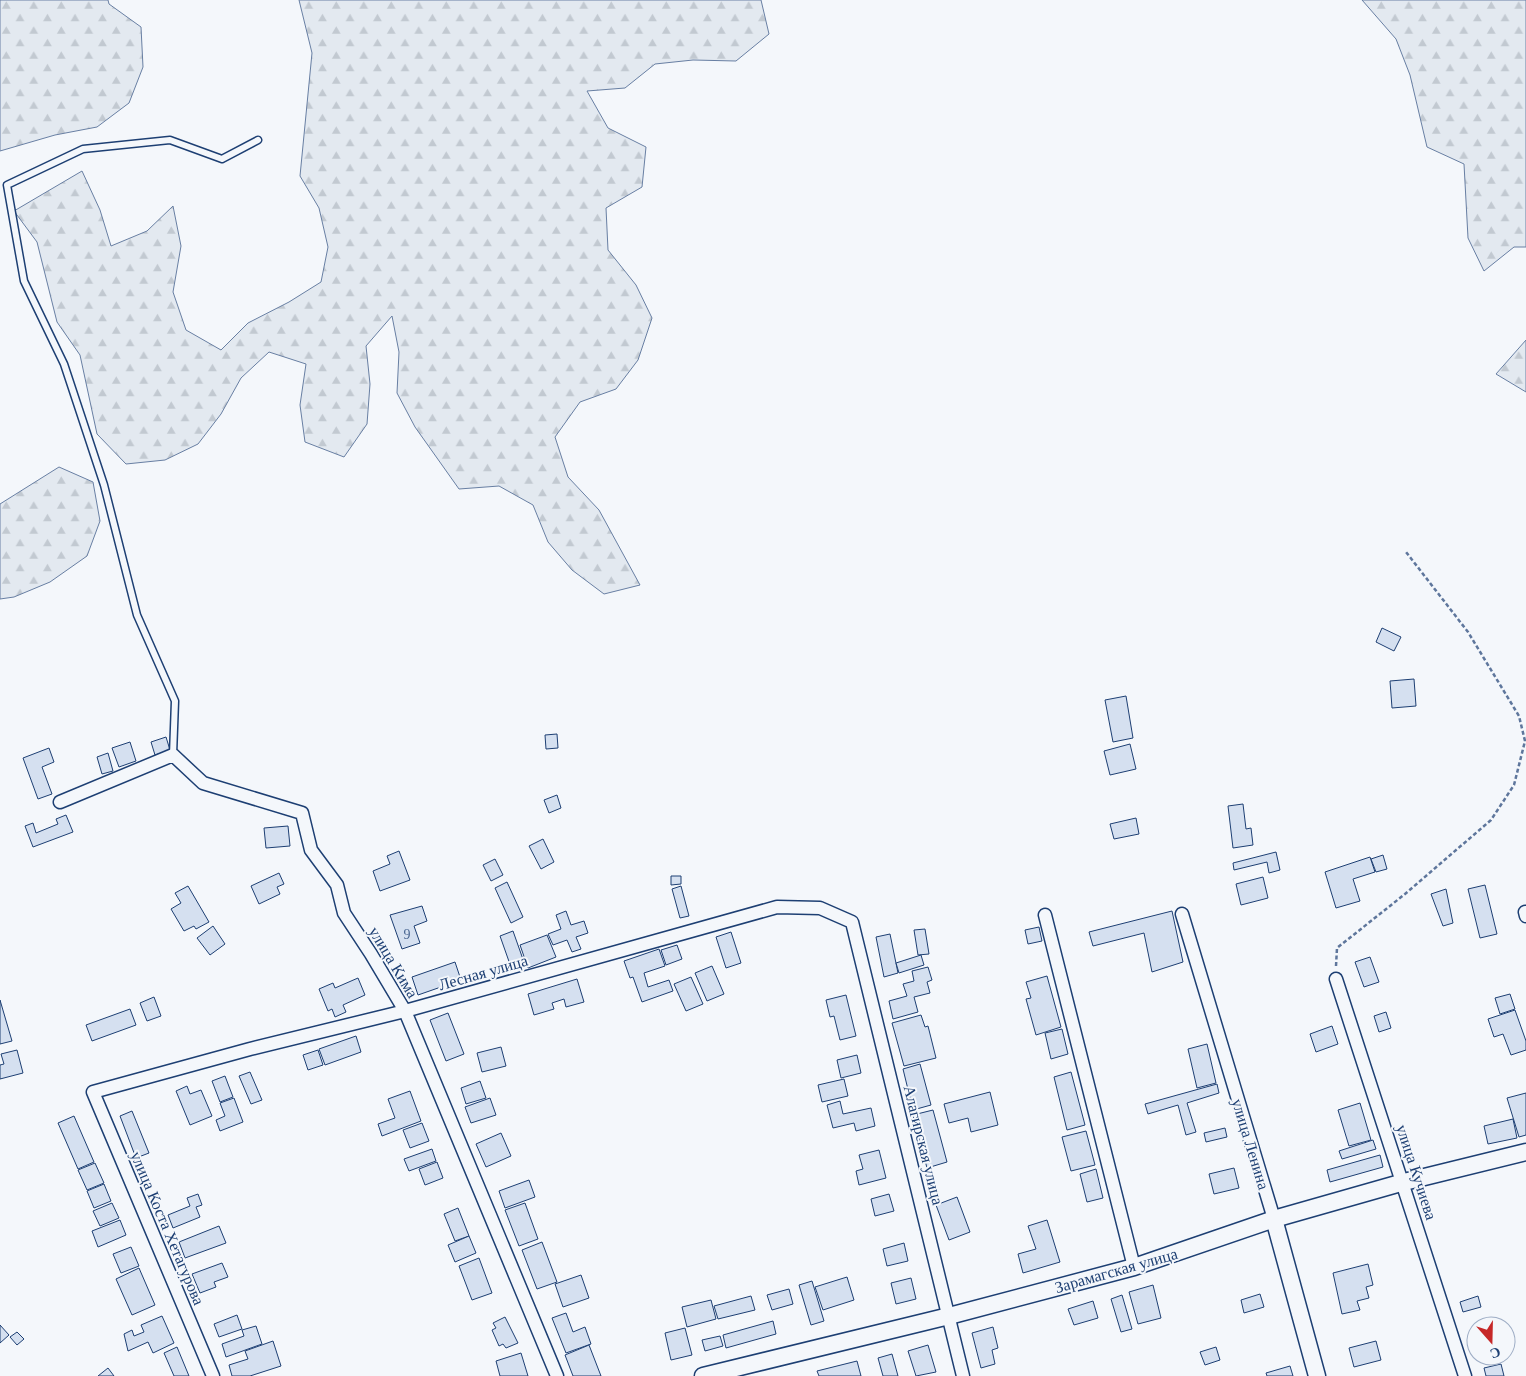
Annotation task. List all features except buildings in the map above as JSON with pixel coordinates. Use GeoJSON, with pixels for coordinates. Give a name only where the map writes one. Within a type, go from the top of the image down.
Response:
{"type":"FeatureCollection","features":[{"type":"Feature","properties":{"kind":"street"},"geometry":{"type":"LineString","coordinates":[[60,802],[172,755]]}},
{"type":"Feature","properties":{"kind":"street","name":"улица Кима"},"geometry":{"type":"LineString","coordinates":[[172,755],[203,783],[302,813],[311,850],[337,886],[344,913],[372,954],[405,1011],[557,1376]]}},
{"type":"Feature","properties":{"kind":"street","name":"Лесная улица"},"geometry":{"type":"LineString","coordinates":[[93,1092],[250,1049],[405,1011],[777,907],[820,908],[852,922]]}},
{"type":"Feature","properties":{"kind":"street","name":"улица Ленина"},"geometry":{"type":"LineString","coordinates":[[1182,914],[1274,1219],[1317,1376]]}},
{"type":"Feature","properties":{"kind":"street"},"geometry":{"type":"LineString","coordinates":[[1044,915],[1134,1267]]}},
{"type":"Feature","properties":{"kind":"street","name":"Алагирская улица"},"geometry":{"type":"LineString","coordinates":[[852,922],[963,1376]]}},
{"type":"Feature","properties":{"kind":"street","name":"улица Кучиева"},"geometry":{"type":"LineString","coordinates":[[1336,979],[1404,1182],[1465,1376]]}},
{"type":"Feature","properties":{"kind":"street","name":"улица Коста Хетагурова"},"geometry":{"type":"LineString","coordinates":[[93,1092],[213,1376]]}},
{"type":"Feature","properties":{"kind":"street","name":"Зарамагская улица"},"geometry":{"type":"LineString","coordinates":[[703,1376],[949,1316],[1134,1267],[1274,1219],[1404,1182],[1526,1152]]}},
{"type":"Feature","properties":{"kind":"lane"},"geometry":{"type":"LineString","coordinates":[[172,755],[175,701],[138,615],[104,485],[64,364],[24,281],[7,185],[84,149],[170,140],[222,159],[258,140]]}},
{"type":"Feature","properties":{"kind":"path"},"geometry":{"type":"LineString","coordinates":[[1336,979],[1337,948],[1405,894],[1491,820],[1514,785],[1525,741],[1519,716],[1468,632],[1406,552]]}},
{"type":"Feature","properties":{"kind":"green space"},"geometry":{"type":"Polygon","coordinates":[[[0,0],[108,0],[109,4],[141,27],[143,67],[129,103],[97,127],[55,135],[0,151],[0,0]]]}},
{"type":"Feature","properties":{"kind":"green space"},"geometry":{"type":"Polygon","coordinates":[[[299,0],[761,0],[769,34],[736,61],[693,60],[655,64],[625,88],[587,91],[608,128],[646,147],[642,187],[606,208],[608,250],[636,285],[652,318],[638,360],[616,389],[580,402],[555,437],[568,477],[599,510],[640,585],[604,594],[572,570],[548,542],[533,505],[499,486],[459,489],[415,427],[397,393],[399,352],[392,316],[366,346],[370,384],[367,424],[344,457],[305,442],[300,405],[306,364],[269,352],[241,378],[221,414],[198,444],[165,460],[126,464],[97,434],[80,355],[57,322],[37,242],[14,211],[82,171],[100,210],[111,246],[147,231],[173,206],[181,246],[173,292],[186,330],[221,350],[248,323],[289,302],[321,282],[328,247],[319,208],[300,176],[312,53],[299,0]]]}},
{"type":"Feature","properties":{"kind":"green space"},"geometry":{"type":"Polygon","coordinates":[[[1362,0],[1526,0],[1526,247],[1514,247],[1484,271],[1468,238],[1464,164],[1427,147],[1410,75],[1396,39],[1362,0]]]}},
{"type":"Feature","properties":{"kind":"green space"},"geometry":{"type":"Polygon","coordinates":[[[1526,340],[1526,392],[1496,374],[1526,340]]]}},
{"type":"Feature","properties":{"kind":"green space"},"geometry":{"type":"Polygon","coordinates":[[[59,467],[93,482],[100,521],[87,556],[50,582],[14,597],[0,599],[0,504],[59,467]]]}}]}
